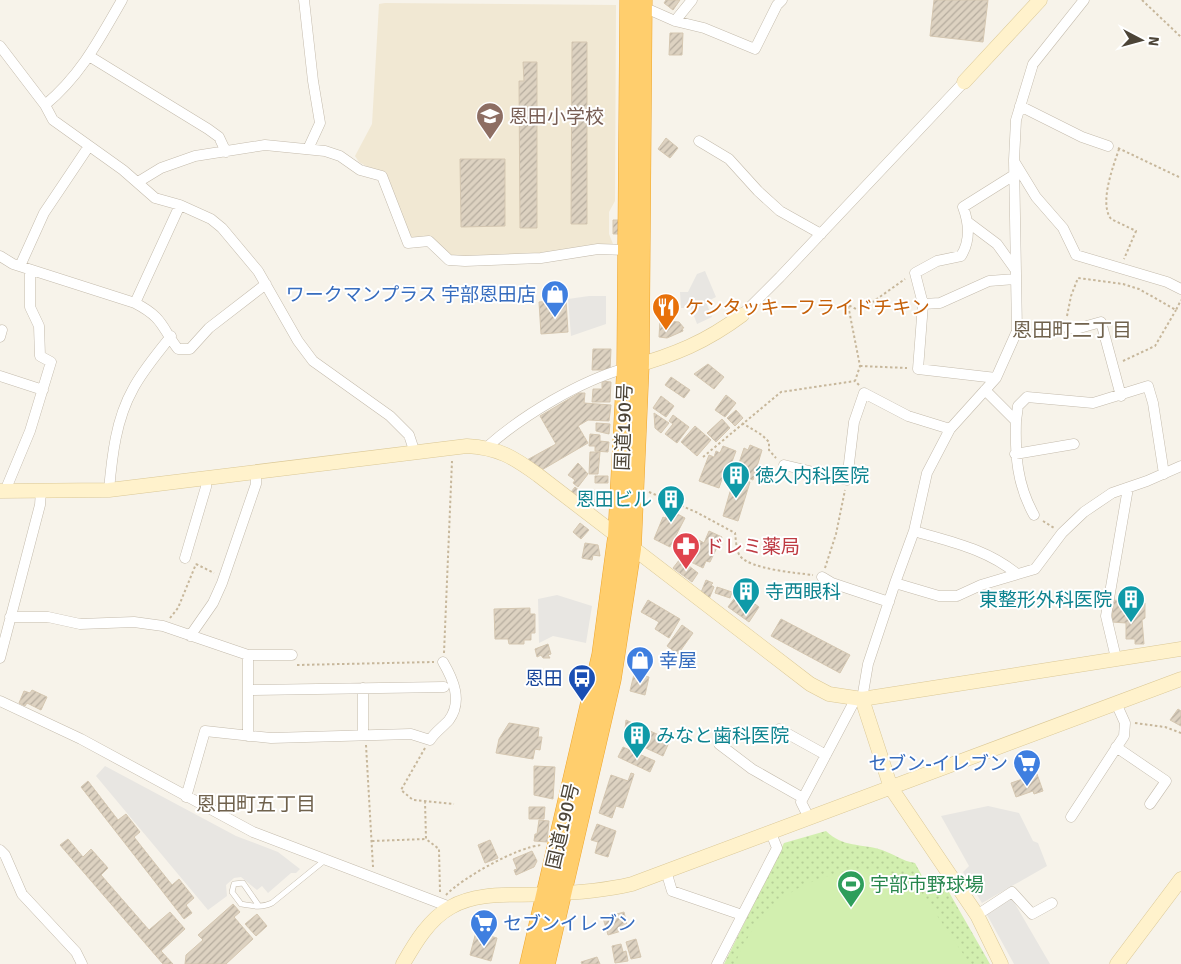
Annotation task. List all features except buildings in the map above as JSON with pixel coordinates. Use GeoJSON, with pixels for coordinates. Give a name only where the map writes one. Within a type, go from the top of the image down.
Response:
{"type":"FeatureCollection","features":[{"type":"Feature","properties":{"kind":"highway","name":"国道190号"},"geometry":{"type":"LineString","coordinates":[[546,964],[557,846],[601,655],[617,536],[633,366],[626,250],[637,2]]}},
{"type":"Feature","properties":{"kind":"highway","name":"国道190号"},"geometry":{"type":"LineString","coordinates":[[529,964],[554,894],[612,680],[632,549],[637,2]]}},
{"type":"Feature","properties":{"kind":"street"},"geometry":{"type":"LineString","coordinates":[[45,105],[67,87],[89,56],[122,0]]}},
{"type":"Feature","properties":{"kind":"street"},"geometry":{"type":"LineString","coordinates":[[304,0],[313,81],[320,123],[308,149]]}},
{"type":"Feature","properties":{"kind":"street"},"geometry":{"type":"LineString","coordinates":[[675,21],[692,0]]}},
{"type":"Feature","properties":{"kind":"street"},"geometry":{"type":"LineString","coordinates":[[487,447],[504,432],[594,378],[670,356],[715,335],[742,315],[821,234],[1040,0]]}},
{"type":"Feature","properties":{"kind":"street"},"geometry":{"type":"LineString","coordinates":[[809,818],[801,802],[859,699],[868,664],[914,532],[926,472],[950,429],[996,378],[1017,331],[1014,175],[1016,120],[1033,64],[1084,0]]}},
{"type":"Feature","properties":{"kind":"street"},"geometry":{"type":"LineString","coordinates":[[637,2],[675,21],[704,28],[755,49],[776,2]]}},
{"type":"Feature","properties":{"kind":"street"},"geometry":{"type":"LineString","coordinates":[[0,46],[45,105],[53,120],[138,182],[155,198],[180,205],[211,219],[222,228],[245,252],[266,284],[298,341],[313,361],[390,416],[409,435],[415,452]]}},
{"type":"Feature","properties":{"kind":"street"},"geometry":{"type":"LineString","coordinates":[[89,56],[208,128],[219,137],[226,152]]}},
{"type":"Feature","properties":{"kind":"street"},"geometry":{"type":"LineString","coordinates":[[1020,106],[1082,137],[1114,147]]}},
{"type":"Feature","properties":{"kind":"street"},"geometry":{"type":"LineString","coordinates":[[700,141],[729,159],[758,191],[780,211],[821,234]]}},
{"type":"Feature","properties":{"kind":"street"},"geometry":{"type":"LineString","coordinates":[[138,182],[161,168],[195,156],[265,145],[308,149],[340,156],[360,170],[382,176],[408,243],[429,242],[449,260],[466,262],[541,258],[598,249],[626,250]]}},
{"type":"Feature","properties":{"kind":"street"},"geometry":{"type":"LineString","coordinates":[[89,146],[44,213],[25,268],[30,307],[39,326],[40,356],[51,362],[30,431],[2,491],[109,490],[415,452],[487,447],[505,453],[518,461],[810,684],[829,694],[859,699],[1181,649]]}},
{"type":"Feature","properties":{"kind":"street"},"geometry":{"type":"LineString","coordinates":[[1014,160],[1036,196],[1064,228],[1076,255],[1181,289]]}},
{"type":"Feature","properties":{"kind":"street"},"geometry":{"type":"LineString","coordinates":[[996,378],[918,369],[924,304],[915,273],[937,261],[961,256],[966,248],[969,223],[963,207],[1014,175]]}},
{"type":"Feature","properties":{"kind":"street"},"geometry":{"type":"LineString","coordinates":[[135,303],[180,205]]}},
{"type":"Feature","properties":{"kind":"street"},"geometry":{"type":"LineString","coordinates":[[969,223],[997,244],[1015,274]]}},
{"type":"Feature","properties":{"kind":"street"},"geometry":{"type":"LineString","coordinates":[[0,256],[25,268],[135,303],[148,310],[161,322],[178,349],[190,349],[210,328],[266,284]]}},
{"type":"Feature","properties":{"kind":"street"},"geometry":{"type":"LineString","coordinates":[[924,304],[940,303],[989,281],[1015,274]]}},
{"type":"Feature","properties":{"kind":"street"},"geometry":{"type":"LineString","coordinates":[[1066,327],[1076,329],[1101,322],[1121,396]]}},
{"type":"Feature","properties":{"kind":"street"},"geometry":{"type":"LineString","coordinates":[[109,490],[113,452],[124,409],[142,373],[171,336]]}},
{"type":"Feature","properties":{"kind":"street"},"geometry":{"type":"LineString","coordinates":[[0,376],[42,390]]}},
{"type":"Feature","properties":{"kind":"street"},"geometry":{"type":"LineString","coordinates":[[1034,515],[1020,483],[1015,454],[1018,406],[1027,397],[1093,403],[1121,396],[1148,386],[1153,402],[1164,474]]}},
{"type":"Feature","properties":{"kind":"street"},"geometry":{"type":"LineString","coordinates":[[985,390],[1016,421]]}},
{"type":"Feature","properties":{"kind":"street"},"geometry":{"type":"LineString","coordinates":[[784,465],[847,480],[854,422],[864,393],[908,416],[950,429]]}},
{"type":"Feature","properties":{"kind":"street"},"geometry":{"type":"LineString","coordinates":[[1015,454],[1074,444]]}},
{"type":"Feature","properties":{"kind":"street"},"geometry":{"type":"LineString","coordinates":[[895,583],[939,596],[957,596],[982,585],[1035,569],[1062,534],[1084,512],[1112,493],[1181,466]]}},
{"type":"Feature","properties":{"kind":"street"},"geometry":{"type":"LineString","coordinates":[[190,636],[213,603],[256,484],[256,473]]}},
{"type":"Feature","properties":{"kind":"street"},"geometry":{"type":"LineString","coordinates":[[185,558],[206,487],[206,479]]}},
{"type":"Feature","properties":{"kind":"street"},"geometry":{"type":"LineString","coordinates":[[1116,658],[1106,616],[1128,488]]}},
{"type":"Feature","properties":{"kind":"street"},"geometry":{"type":"LineString","coordinates":[[0,658],[40,505],[41,491]]}},
{"type":"Feature","properties":{"kind":"street"},"geometry":{"type":"LineString","coordinates":[[914,532],[988,554],[1017,574]]}},
{"type":"Feature","properties":{"kind":"street"},"geometry":{"type":"LineString","coordinates":[[822,577],[832,583],[889,602]]}},
{"type":"Feature","properties":{"kind":"street"},"geometry":{"type":"LineString","coordinates":[[10,618],[48,617],[80,624],[134,622],[163,626],[248,655],[294,660]]}},
{"type":"Feature","properties":{"kind":"street"},"geometry":{"type":"LineString","coordinates":[[248,655],[248,736]]}},
{"type":"Feature","properties":{"kind":"street"},"geometry":{"type":"LineString","coordinates":[[186,797],[205,731],[271,738],[411,734],[430,740],[449,720],[455,706],[456,692],[443,662]]}},
{"type":"Feature","properties":{"kind":"street"},"geometry":{"type":"LineString","coordinates":[[403,964],[424,930],[445,905],[471,898],[554,894],[620,887],[771,833],[1181,679]]}},
{"type":"Feature","properties":{"kind":"street"},"geometry":{"type":"LineString","coordinates":[[248,690],[444,687]]}},
{"type":"Feature","properties":{"kind":"street"},"geometry":{"type":"LineString","coordinates":[[363,688],[365,735]]}},
{"type":"Feature","properties":{"kind":"street"},"geometry":{"type":"LineString","coordinates":[[859,699],[892,788],[977,915],[1001,964]]}},
{"type":"Feature","properties":{"kind":"street"},"geometry":{"type":"LineString","coordinates":[[0,701],[81,738],[186,797],[254,832],[445,905]]}},
{"type":"Feature","properties":{"kind":"street"},"geometry":{"type":"LineString","coordinates":[[1071,817],[1124,736],[1125,723],[1116,703]]}},
{"type":"Feature","properties":{"kind":"street"},"geometry":{"type":"LineString","coordinates":[[779,729],[826,755]]}},
{"type":"Feature","properties":{"kind":"street"},"geometry":{"type":"LineString","coordinates":[[719,744],[752,769],[803,798]]}},
{"type":"Feature","properties":{"kind":"street"},"geometry":{"type":"LineString","coordinates":[[1116,748],[1166,781],[1150,804]]}},
{"type":"Feature","properties":{"kind":"street"},"geometry":{"type":"LineString","coordinates":[[717,964],[777,848],[771,833]]}},
{"type":"Feature","properties":{"kind":"street"},"geometry":{"type":"LineString","coordinates":[[0,850],[22,894],[76,952],[82,964]]}},
{"type":"Feature","properties":{"kind":"street"},"geometry":{"type":"LineString","coordinates":[[666,871],[672,891],[742,915]]}},
{"type":"Feature","properties":{"kind":"street"},"geometry":{"type":"LineString","coordinates":[[1117,964],[1181,879]]}},
{"type":"Feature","properties":{"kind":"street"},"geometry":{"type":"LineString","coordinates":[[977,915],[1012,892],[1032,914],[1052,903]]}},
{"type":"Feature","properties":{"kind":"lane"},"geometry":{"type":"LineString","coordinates":[[259,906],[243,883],[234,884],[232,892],[240,904],[259,906],[272,903],[326,859]]}},
{"type":"Feature","properties":{"kind":"path"},"geometry":{"type":"LineString","coordinates":[[1142,0],[1181,37]]}},
{"type":"Feature","properties":{"kind":"path"},"geometry":{"type":"LineString","coordinates":[[1121,268],[1136,231],[1111,219],[1108,215],[1106,204],[1114,147],[1181,178]]}},
{"type":"Feature","properties":{"kind":"path"},"geometry":{"type":"LineString","coordinates":[[855,381],[860,366],[848,305],[856,309],[867,306],[915,273]]}},
{"type":"Feature","properties":{"kind":"path"},"geometry":{"type":"LineString","coordinates":[[1017,331],[1066,327],[1071,296],[1078,278],[1123,284],[1140,289],[1176,310]]}},
{"type":"Feature","properties":{"kind":"path"},"geometry":{"type":"LineString","coordinates":[[1112,366],[1155,346],[1181,300]]}},
{"type":"Feature","properties":{"kind":"path"},"geometry":{"type":"LineString","coordinates":[[860,366],[918,369]]}},
{"type":"Feature","properties":{"kind":"path"},"geometry":{"type":"LineString","coordinates":[[855,381],[864,393]]}},
{"type":"Feature","properties":{"kind":"path"},"geometry":{"type":"LineString","coordinates":[[703,457],[781,392],[855,381]]}},
{"type":"Feature","properties":{"kind":"path"},"geometry":{"type":"LineString","coordinates":[[742,424],[762,435],[769,442],[769,450],[784,465]]}},
{"type":"Feature","properties":{"kind":"path"},"geometry":{"type":"LineString","coordinates":[[294,660],[443,662],[452,489],[452,448]]}},
{"type":"Feature","properties":{"kind":"path"},"geometry":{"type":"LineString","coordinates":[[646,490],[696,512],[735,533],[738,551],[744,560],[766,568],[822,577],[836,534],[847,480]]}},
{"type":"Feature","properties":{"kind":"path"},"geometry":{"type":"LineString","coordinates":[[1034,515],[1062,534]]}},
{"type":"Feature","properties":{"kind":"path"},"geometry":{"type":"LineString","coordinates":[[185,558],[223,578]]}},
{"type":"Feature","properties":{"kind":"path"},"geometry":{"type":"LineString","coordinates":[[163,626],[178,608],[196,564]]}},
{"type":"Feature","properties":{"kind":"path"},"geometry":{"type":"LineString","coordinates":[[1125,723],[1165,727],[1181,733]]}},
{"type":"Feature","properties":{"kind":"path"},"geometry":{"type":"LineString","coordinates":[[365,735],[374,878]]}},
{"type":"Feature","properties":{"kind":"path"},"geometry":{"type":"LineString","coordinates":[[430,740],[401,790],[413,800],[454,804]]}},
{"type":"Feature","properties":{"kind":"path"},"geometry":{"type":"LineString","coordinates":[[425,801],[426,839]]}},
{"type":"Feature","properties":{"kind":"path"},"geometry":{"type":"LineString","coordinates":[[372,841],[426,839],[439,849],[445,905]]}},
{"type":"Feature","properties":{"kind":"path"},"geometry":{"type":"LineString","coordinates":[[445,905],[448,893],[513,854],[530,846],[557,846]]}},
{"type":"Feature","properties":{"kind":"shaded area","name":"恩田小学校"},"geometry":{"type":"Polygon","coordinates":[[[379,4],[616,5],[615,201],[609,212],[609,234],[613,244],[543,255],[473,258],[447,256],[431,238],[408,238],[373,170],[359,162],[355,156],[372,124],[379,4]]]}},
{"type":"Feature","properties":{"kind":"shaded area"},"geometry":{"type":"Polygon","coordinates":[[[705,271],[716,297],[706,302],[712,317],[697,324],[691,308],[681,308],[680,292],[688,292],[697,274],[705,271]]]}},
{"type":"Feature","properties":{"kind":"shaded area"},"geometry":{"type":"Polygon","coordinates":[[[606,296],[606,324],[571,336],[568,299],[606,296]]]}},
{"type":"Feature","properties":{"kind":"shaded area"},"geometry":{"type":"Polygon","coordinates":[[[557,595],[592,606],[586,643],[553,636],[539,643],[538,599],[557,595]]]}},
{"type":"Feature","properties":{"kind":"shaded area"},"geometry":{"type":"Polygon","coordinates":[[[105,766],[236,836],[278,852],[300,869],[296,873],[291,873],[268,893],[262,886],[257,890],[241,877],[234,878],[226,885],[227,896],[208,910],[96,776],[105,766]]]}},
{"type":"Feature","properties":{"kind":"shaded area"},"geometry":{"type":"Polygon","coordinates":[[[988,806],[1019,813],[1033,841],[1038,843],[1047,866],[982,903],[963,872],[969,866],[941,816],[988,806]]]}},
{"type":"Feature","properties":{"kind":"shaded area"},"geometry":{"type":"Polygon","coordinates":[[[1011,897],[1050,964],[1014,964],[986,913],[1011,897]]]}},
{"type":"Feature","properties":{"kind":"green space","name":"宇部市野球場"},"geometry":{"type":"Polygon","coordinates":[[[826,831],[846,843],[882,850],[915,863],[922,876],[946,887],[990,964],[724,964],[784,843],[826,831]]]}},
{"type":"Feature","properties":{"kind":"green space","name":"宇部市野球場"},"geometry":{"type":"Polygon","coordinates":[[[851,870],[886,871],[899,891],[910,883],[915,891],[919,889],[970,964],[735,964],[744,944],[755,927],[780,900],[794,890],[811,882],[851,870]]]}},
{"type":"Feature","properties":{"kind":"place","name":"恩田小学校"},"geometry":{"type":"Point","coordinates":[490,140]}},
{"type":"Feature","properties":{"kind":"place","name":"ワークマンプラス 宇部恩田店"},"geometry":{"type":"Point","coordinates":[555,318]}},
{"type":"Feature","properties":{"kind":"place","name":"ケンタッキーフライドチキン"},"geometry":{"type":"Point","coordinates":[666,331]}},
{"type":"Feature","properties":{"kind":"place","name":"徳久内科医院"},"geometry":{"type":"Point","coordinates":[736,499]}},
{"type":"Feature","properties":{"kind":"place","name":"恩田ビル"},"geometry":{"type":"Point","coordinates":[671,523]}},
{"type":"Feature","properties":{"kind":"place","name":"ドレミ薬局"},"geometry":{"type":"Point","coordinates":[686,570]}},
{"type":"Feature","properties":{"kind":"place","name":"寺西眼科"},"geometry":{"type":"Point","coordinates":[746,615]}},
{"type":"Feature","properties":{"kind":"place","name":"東整形外科医院"},"geometry":{"type":"Point","coordinates":[1131,623]}},
{"type":"Feature","properties":{"kind":"place","name":"幸屋"},"geometry":{"type":"Point","coordinates":[640,684]}},
{"type":"Feature","properties":{"kind":"place","name":"恩田"},"geometry":{"type":"Point","coordinates":[582,702]}},
{"type":"Feature","properties":{"kind":"place","name":"みなと歯科医院"},"geometry":{"type":"Point","coordinates":[637,759]}},
{"type":"Feature","properties":{"kind":"place","name":"セブン-イレブン"},"geometry":{"type":"Point","coordinates":[1027,787]}},
{"type":"Feature","properties":{"kind":"place","name":"宇部市野球場"},"geometry":{"type":"Point","coordinates":[851,908]}},
{"type":"Feature","properties":{"kind":"place","name":"セブンイレブン"},"geometry":{"type":"Point","coordinates":[484,947]}},
{"type":"Feature","properties":{"kind":"district","name":"恩田町二丁目"},"geometry":{"type":"Point","coordinates":[1072,330]}},
{"type":"Feature","properties":{"kind":"district","name":"恩田町五丁目"},"geometry":{"type":"Point","coordinates":[256,804]}}]}
